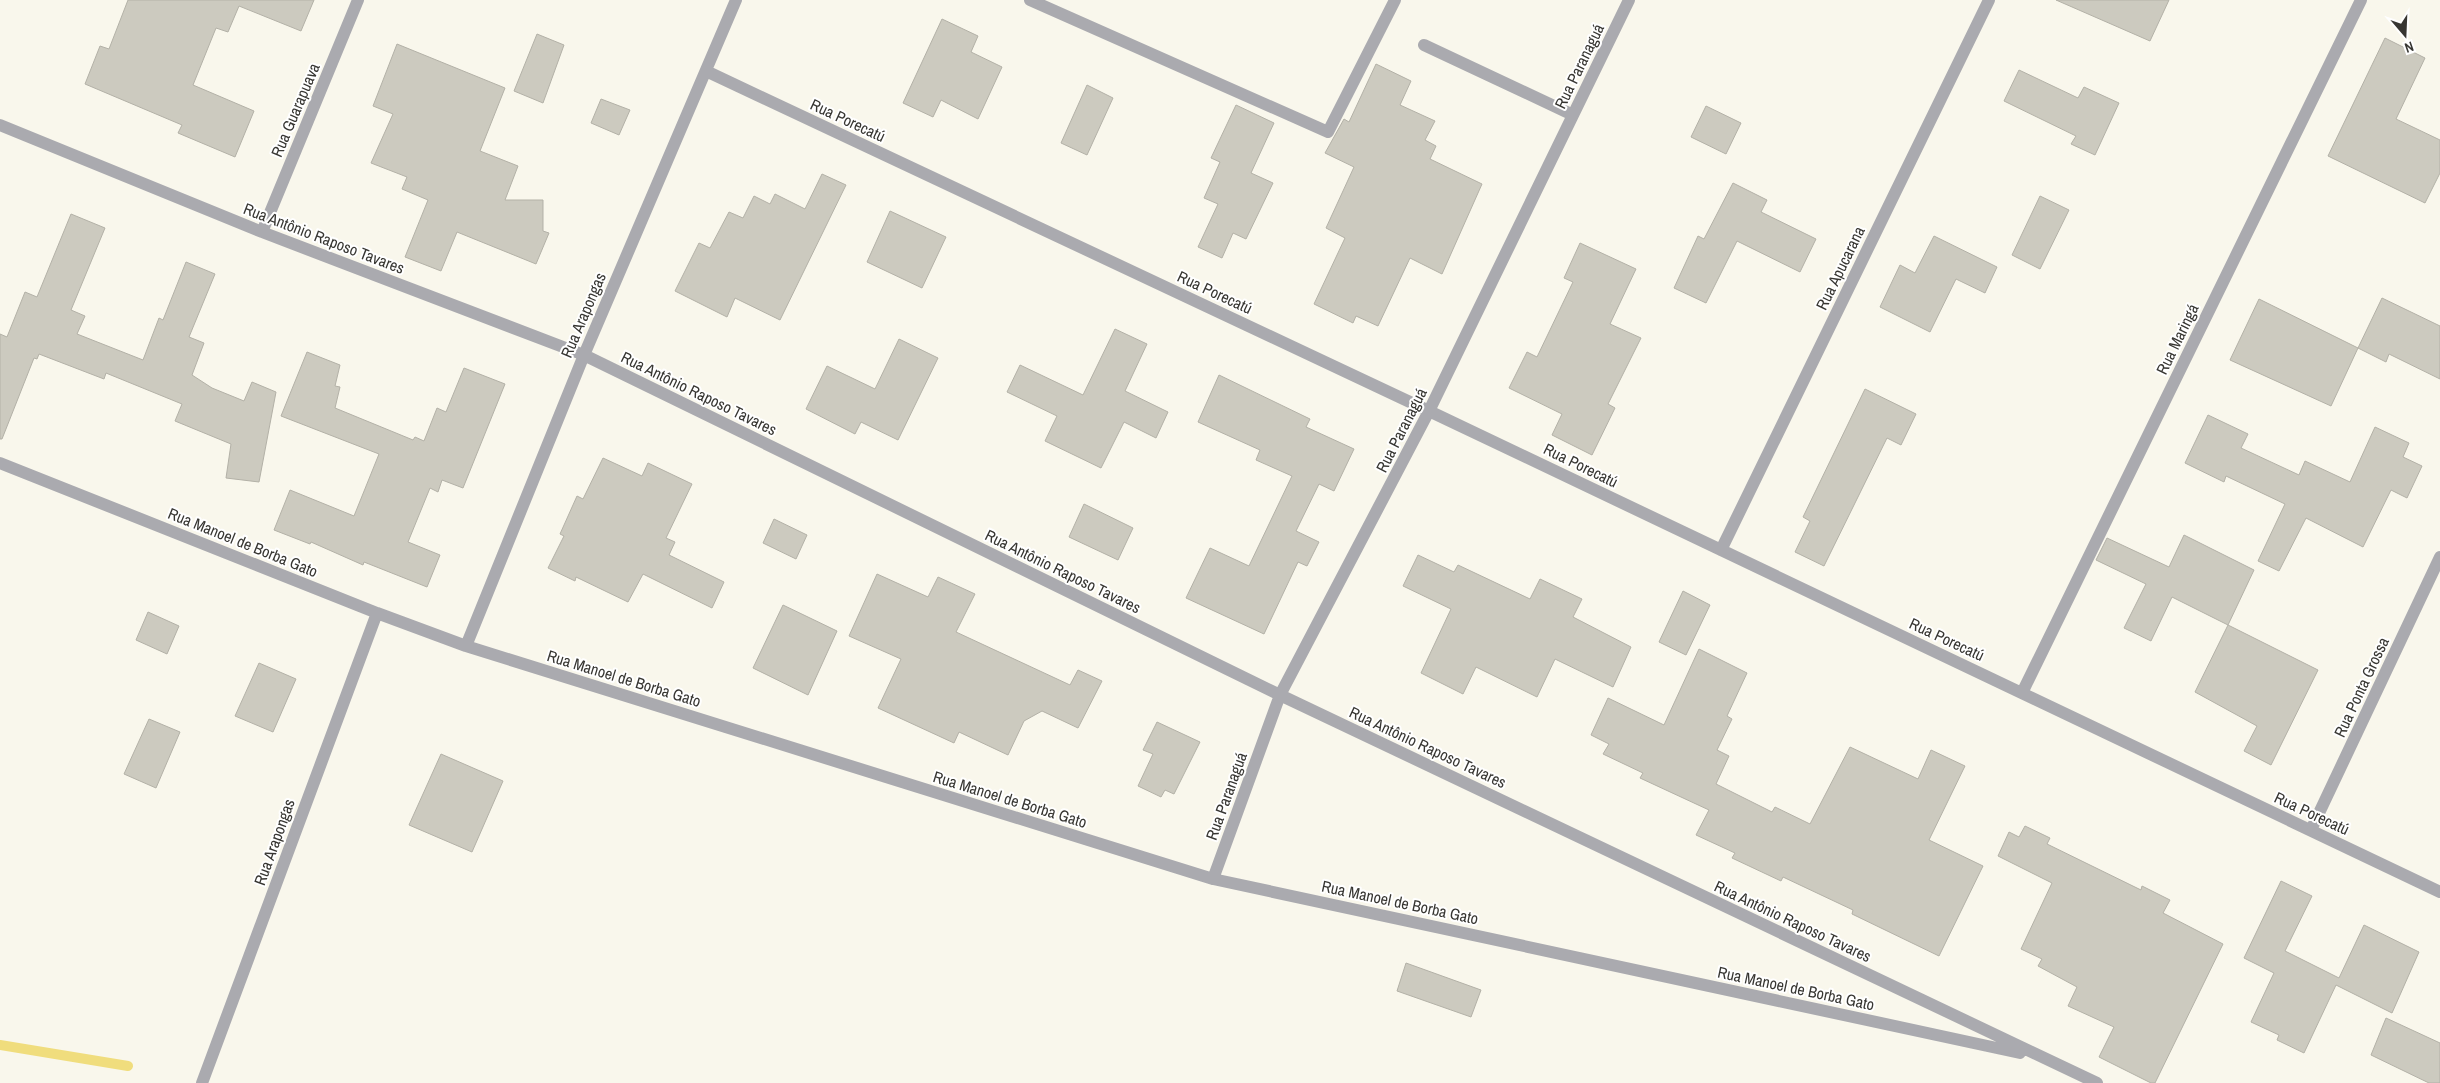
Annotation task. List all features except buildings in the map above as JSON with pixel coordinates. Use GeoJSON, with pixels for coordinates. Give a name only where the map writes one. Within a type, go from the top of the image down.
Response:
{"type":"FeatureCollection","features":[{"type":"Feature","properties":{"kind":"street","name":"Rua Guarapuava"},"geometry":{"type":"LineString","coordinates":[[262,232],[358,0]]}},
{"type":"Feature","properties":{"kind":"street","name":"Rua Arapongas"},"geometry":{"type":"LineString","coordinates":[[466,646],[584,355],[736,0]]}},
{"type":"Feature","properties":{"kind":"street"},"geometry":{"type":"LineString","coordinates":[[1030,0],[1328,132],[1395,0]]}},
{"type":"Feature","properties":{"kind":"street","name":"Rua Paranaguá"},"geometry":{"type":"LineString","coordinates":[[1213,879],[1280,694],[1429,411],[1629,0]]}},
{"type":"Feature","properties":{"kind":"street","name":"Rua Apucarana"},"geometry":{"type":"LineString","coordinates":[[1721,550],[1989,0]]}},
{"type":"Feature","properties":{"kind":"street","name":"Rua Maringá"},"geometry":{"type":"LineString","coordinates":[[2022,693],[2361,0]]}},
{"type":"Feature","properties":{"kind":"street"},"geometry":{"type":"LineString","coordinates":[[1424,45],[1573,116]]}},
{"type":"Feature","properties":{"kind":"street","name":"Rua Porecatú"},"geometry":{"type":"LineString","coordinates":[[706,71],[1429,411],[2440,892]]}},
{"type":"Feature","properties":{"kind":"street","name":"Rua Antônio Raposo Tavares"},"geometry":{"type":"LineString","coordinates":[[0,124],[262,232],[584,355],[1280,694],[2096,1083]]}},
{"type":"Feature","properties":{"kind":"street","name":"Rua Manoel de Borba Gato"},"geometry":{"type":"LineString","coordinates":[[0,463],[377,613],[466,646],[1213,879],[2042,1057]]}},
{"type":"Feature","properties":{"kind":"street","name":"Rua Ponta Grossa"},"geometry":{"type":"LineString","coordinates":[[2311,830],[2440,557]]}},
{"type":"Feature","properties":{"kind":"street","name":"Rua Arapongas"},"geometry":{"type":"LineString","coordinates":[[202,1083],[377,613]]}},
{"type":"Feature","properties":{"kind":"waterway"},"geometry":{"type":"LineString","coordinates":[[0,1045],[128,1066]]}}]}
